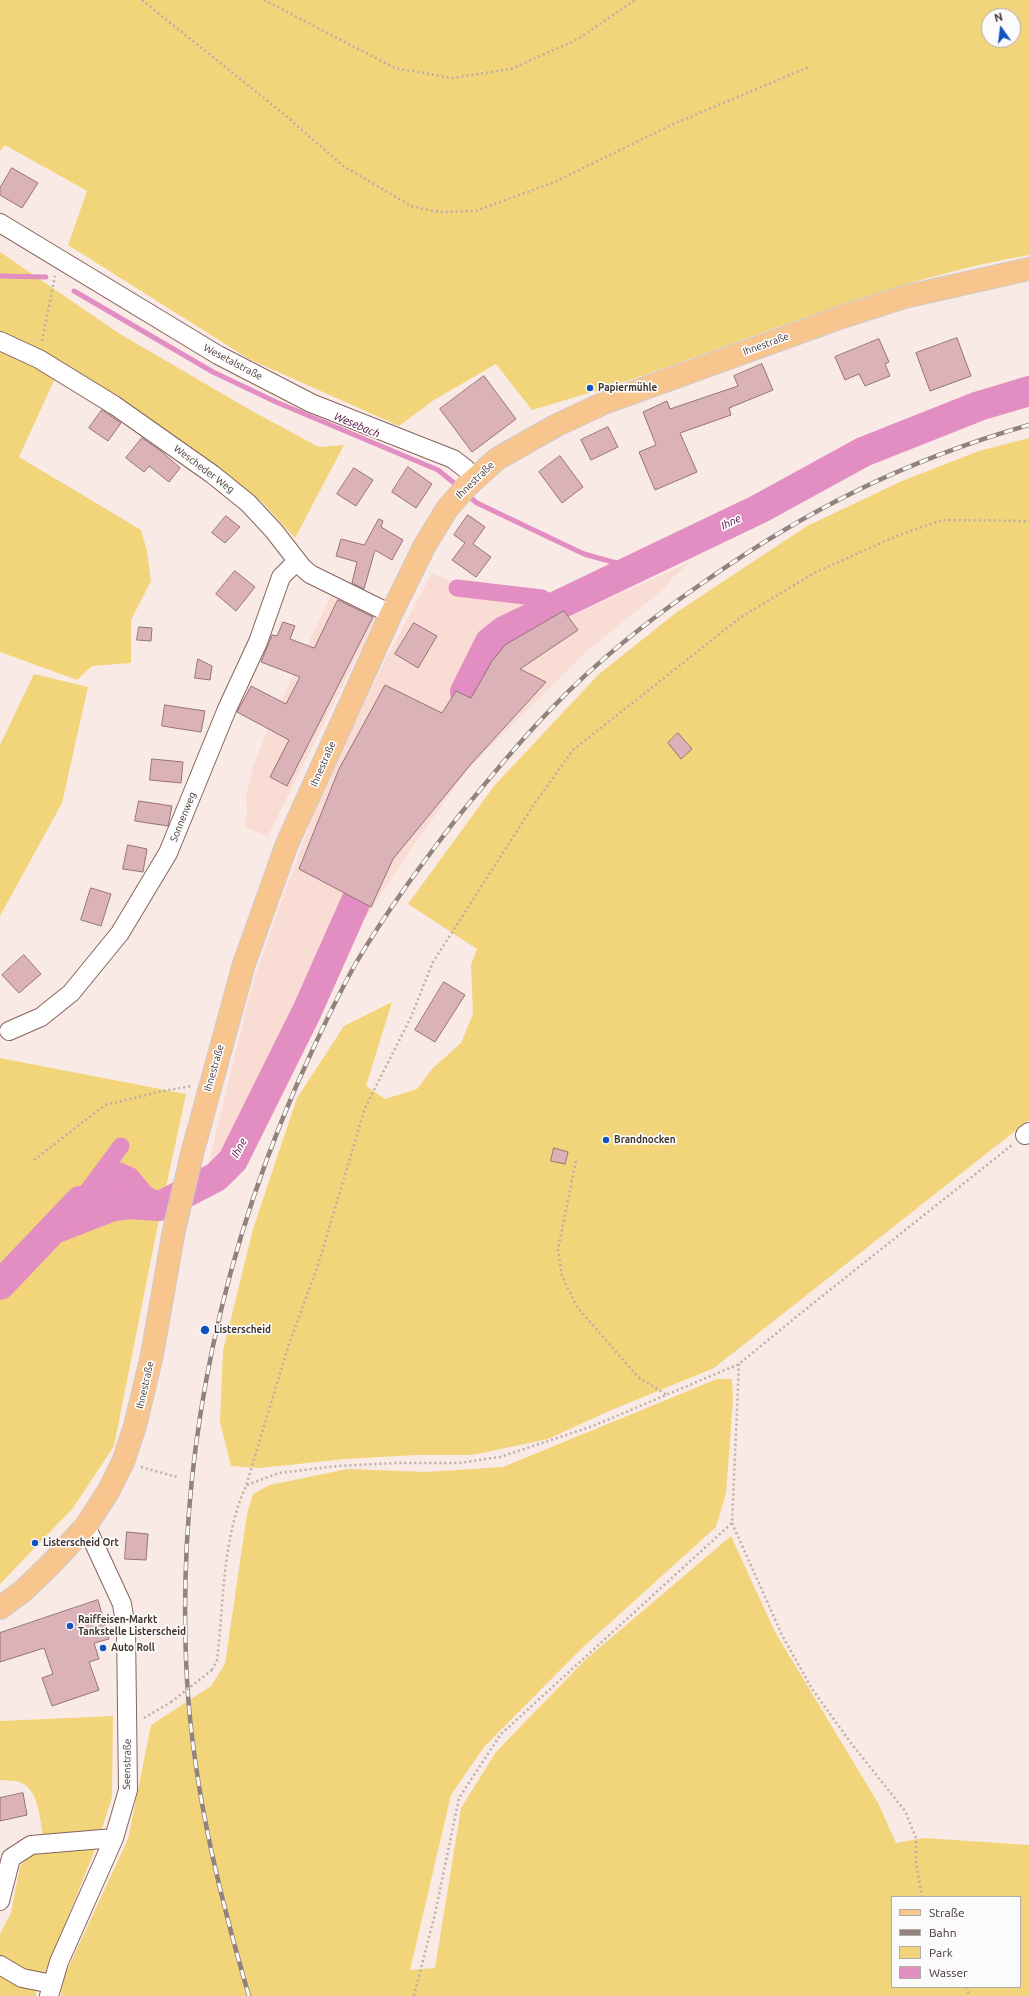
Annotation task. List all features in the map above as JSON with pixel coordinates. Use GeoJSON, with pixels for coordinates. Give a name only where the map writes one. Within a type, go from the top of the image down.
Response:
{"type":"FeatureCollection","features":[{"type":"Feature","properties":{"kind":"main road","name":"Ihnestraße"},"geometry":{"type":"LineString","coordinates":[[0,1608],[23,1591],[86,1526],[108,1492],[123,1462],[135,1426],[152,1355],[174,1230],[188,1168],[210,1083],[244,964],[287,844],[391,614],[435,526],[467,487],[497,459],[517,447],[604,403],[842,317],[890,302],[965,282],[1029,269]]}},
{"type":"Feature","properties":{"kind":"street","name":"Wesetalstraße"},"geometry":{"type":"LineString","coordinates":[[0,223],[58,260],[218,355],[311,403],[453,459],[466,469],[467,487]]}},
{"type":"Feature","properties":{"kind":"street","name":"Wescheder Weg"},"geometry":{"type":"LineString","coordinates":[[0,341],[39,359],[114,405],[212,474],[248,503],[274,531],[297,561],[310,574],[391,614]]}},
{"type":"Feature","properties":{"kind":"street","name":"Sonnenweg"},"geometry":{"type":"LineString","coordinates":[[9,1031],[40,1017],[71,993],[120,933],[168,853],[227,709],[258,642],[280,577],[297,561]]}},
{"type":"Feature","properties":{"kind":"street","name":"Seenstraße"},"geometry":{"type":"LineString","coordinates":[[50,1990],[59,1962],[114,1838],[128,1790],[126,1629],[122,1604],[86,1526]]}},
{"type":"Feature","properties":{"kind":"street"},"geometry":{"type":"LineString","coordinates":[[0,1901],[10,1858],[31,1845],[114,1838]]}},
{"type":"Feature","properties":{"kind":"street"},"geometry":{"type":"LineString","coordinates":[[0,1965],[22,1978],[50,1990]]}},
{"type":"Feature","properties":{"kind":"path"},"geometry":{"type":"LineString","coordinates":[[142,0],[286,115],[343,166],[411,206],[439,212],[475,211],[556,182],[673,124],[810,67]]}},
{"type":"Feature","properties":{"kind":"path"},"geometry":{"type":"LineString","coordinates":[[264,0],[395,68],[452,78],[511,69],[578,39],[635,0]]}},
{"type":"Feature","properties":{"kind":"path"},"geometry":{"type":"LineString","coordinates":[[39,359],[46,315],[58,260]]}},
{"type":"Feature","properties":{"kind":"path"},"geometry":{"type":"LineString","coordinates":[[127,1725],[151,1715],[171,1702],[212,1670],[217,1660],[228,1551],[240,1501],[246,1486],[288,1347],[319,1262],[365,1108],[411,1017],[433,962],[535,803],[573,750],[741,617],[816,572],[899,535],[942,520],[1029,521]]}},
{"type":"Feature","properties":{"kind":"path"},"geometry":{"type":"LineString","coordinates":[[34,1160],[105,1105],[164,1091],[210,1083]]}},
{"type":"Feature","properties":{"kind":"path"},"geometry":{"type":"LineString","coordinates":[[246,1486],[278,1473],[338,1466],[396,1463],[459,1463],[500,1457],[593,1426],[668,1396],[739,1364],[1027,1134]]}},
{"type":"Feature","properties":{"kind":"path"},"geometry":{"type":"LineString","coordinates":[[576,1160],[558,1249],[562,1276],[577,1307],[638,1377],[668,1396]]}},
{"type":"Feature","properties":{"kind":"path"},"geometry":{"type":"LineString","coordinates":[[739,1364],[732,1523],[782,1635],[812,1689],[851,1743],[905,1811],[916,1838],[916,1862],[922,1896]]}},
{"type":"Feature","properties":{"kind":"path"},"geometry":{"type":"LineString","coordinates":[[123,1462],[177,1477]]}},
{"type":"Feature","properties":{"kind":"path"},"geometry":{"type":"LineString","coordinates":[[414,1996],[435,1914],[459,1798],[501,1734],[732,1523]]}},
{"type":"Feature","properties":{"kind":"shaded area"},"geometry":{"type":"Polygon","coordinates":[[[690,562],[671,579],[665,588],[587,651],[467,770],[411,849],[364,920],[337,912],[234,1129],[226,1144],[209,1162],[252,985],[323,789],[383,664],[432,573],[456,583],[456,592],[536,603],[550,619],[564,611],[569,617],[690,562]]]}},
{"type":"Feature","properties":{"kind":"shaded area"},"geometry":{"type":"Polygon","coordinates":[[[333,591],[378,614],[268,836],[245,827],[247,813],[246,795],[254,764],[271,722],[333,591]]]}},
{"type":"Feature","properties":{"kind":"green space"},"geometry":{"type":"Polygon","coordinates":[[[0,0],[1029,0],[1029,255],[930,277],[881,292],[785,324],[642,376],[532,410],[496,364],[434,400],[399,426],[249,359],[68,245],[87,191],[5,145],[0,151],[0,0]]]}},
{"type":"Feature","properties":{"kind":"green space"},"geometry":{"type":"Polygon","coordinates":[[[0,252],[120,334],[252,411],[319,447],[344,445],[295,538],[261,501],[98,390],[0,339],[0,252]]]}},
{"type":"Feature","properties":{"kind":"green space"},"geometry":{"type":"Polygon","coordinates":[[[0,348],[57,374],[19,457],[141,530],[147,551],[151,581],[131,620],[131,663],[92,666],[77,680],[0,652],[0,348]]]}},
{"type":"Feature","properties":{"kind":"green space"},"geometry":{"type":"Polygon","coordinates":[[[1029,438],[1029,1120],[714,1368],[609,1411],[548,1439],[472,1455],[416,1455],[345,1459],[260,1468],[231,1466],[220,1422],[223,1351],[253,1229],[297,1098],[344,1026],[392,1002],[366,1086],[385,1099],[417,1089],[433,1068],[461,1043],[473,1014],[471,965],[477,949],[408,904],[494,786],[599,674],[677,612],[807,526],[902,481],[979,451],[1029,438]]]}},
{"type":"Feature","properties":{"kind":"green space"},"geometry":{"type":"Polygon","coordinates":[[[34,674],[88,687],[62,803],[0,916],[0,745],[34,674]]]}},
{"type":"Feature","properties":{"kind":"green space"},"geometry":{"type":"Polygon","coordinates":[[[0,1058],[186,1094],[157,1229],[114,1446],[73,1508],[0,1584],[0,1058]]]}},
{"type":"Feature","properties":{"kind":"green space"},"geometry":{"type":"Polygon","coordinates":[[[717,1379],[732,1379],[733,1400],[726,1493],[716,1527],[581,1649],[484,1747],[451,1795],[410,1970],[435,1968],[461,1808],[496,1752],[585,1660],[731,1536],[775,1632],[878,1803],[896,1843],[924,1838],[1029,1845],[1029,1996],[61,1996],[63,1979],[128,1839],[151,1725],[211,1686],[225,1664],[247,1514],[253,1494],[270,1485],[347,1469],[426,1472],[503,1467],[717,1379]]]}},
{"type":"Feature","properties":{"kind":"green space"},"geometry":{"type":"Polygon","coordinates":[[[113,1716],[112,1797],[96,1847],[58,1942],[36,1991],[36,1996],[0,1996],[0,1934],[11,1913],[20,1866],[44,1844],[39,1810],[33,1794],[28,1787],[20,1782],[0,1780],[0,1721],[113,1716]]]}},
{"type":"Feature","properties":{"kind":"water"},"geometry":{"type":"Polygon","coordinates":[[[118,1161],[136,1169],[151,1187],[162,1193],[157,1216],[116,1221],[62,1242],[61,1237],[64,1231],[91,1202],[118,1161]]]}},
{"type":"Feature","properties":{"kind":"building"},"geometry":{"type":"Polygon","coordinates":[[[12,168],[38,183],[22,208],[0,195],[0,188],[12,168]]]}},
{"type":"Feature","properties":{"kind":"building"},"geometry":{"type":"Polygon","coordinates":[[[957,338],[971,376],[930,391],[916,353],[957,338]]]}},
{"type":"Feature","properties":{"kind":"building"},"geometry":{"type":"Polygon","coordinates":[[[879,339],[889,362],[885,364],[890,376],[865,386],[859,374],[845,380],[835,357],[879,339]]]}},
{"type":"Feature","properties":{"kind":"building"},"geometry":{"type":"Polygon","coordinates":[[[762,364],[773,390],[729,408],[731,415],[680,433],[697,472],[655,490],[639,452],[656,445],[643,412],[667,401],[670,409],[738,386],[734,376],[762,364]]]}},
{"type":"Feature","properties":{"kind":"building"},"geometry":{"type":"Polygon","coordinates":[[[484,376],[516,419],[472,452],[440,409],[484,376]]]}},
{"type":"Feature","properties":{"kind":"building"},"geometry":{"type":"Polygon","coordinates":[[[102,410],[121,423],[108,441],[89,428],[102,410]]]}},
{"type":"Feature","properties":{"kind":"building"},"geometry":{"type":"Polygon","coordinates":[[[608,427],[618,447],[591,460],[581,440],[608,427]]]}},
{"type":"Feature","properties":{"kind":"building"},"geometry":{"type":"Polygon","coordinates":[[[142,438],[161,451],[180,468],[169,482],[149,466],[144,472],[126,458],[142,438]]]}},
{"type":"Feature","properties":{"kind":"building"},"geometry":{"type":"Polygon","coordinates":[[[560,456],[583,487],[562,503],[539,472],[560,456]]]}},
{"type":"Feature","properties":{"kind":"building"},"geometry":{"type":"Polygon","coordinates":[[[408,467],[432,484],[416,508],[392,492],[408,467]]]}},
{"type":"Feature","properties":{"kind":"building"},"geometry":{"type":"Polygon","coordinates":[[[354,468],[373,480],[356,506],[337,494],[354,468]]]}},
{"type":"Feature","properties":{"kind":"building"},"geometry":{"type":"Polygon","coordinates":[[[468,515],[485,527],[473,544],[491,557],[476,577],[452,560],[465,543],[454,535],[468,515]]]}},
{"type":"Feature","properties":{"kind":"building"},"geometry":{"type":"Polygon","coordinates":[[[226,516],[240,527],[225,543],[212,533],[226,516]]]}},
{"type":"Feature","properties":{"kind":"building"},"geometry":{"type":"Polygon","coordinates":[[[379,519],[383,521],[381,527],[403,540],[392,560],[375,550],[364,589],[352,583],[357,562],[336,556],[341,539],[364,545],[379,519]]]}},
{"type":"Feature","properties":{"kind":"building"},"geometry":{"type":"Polygon","coordinates":[[[235,571],[255,587],[236,611],[216,594],[235,571]]]}},
{"type":"Feature","properties":{"kind":"building"},"geometry":{"type":"Polygon","coordinates":[[[338,600],[373,617],[287,786],[270,777],[289,740],[237,712],[251,686],[286,704],[300,677],[261,662],[272,635],[277,636],[283,622],[295,626],[290,639],[314,648],[338,600]]]}},
{"type":"Feature","properties":{"kind":"building"},"geometry":{"type":"Polygon","coordinates":[[[564,611],[578,630],[520,669],[546,682],[471,764],[393,859],[371,907],[299,869],[339,769],[385,685],[442,713],[456,691],[471,698],[492,661],[505,645],[564,611]]]}},
{"type":"Feature","properties":{"kind":"building"},"geometry":{"type":"Polygon","coordinates":[[[414,623],[437,636],[418,668],[395,654],[414,623]]]}},
{"type":"Feature","properties":{"kind":"building"},"geometry":{"type":"Polygon","coordinates":[[[139,627],[152,628],[151,641],[137,640],[139,627]]]}},
{"type":"Feature","properties":{"kind":"building"},"geometry":{"type":"Polygon","coordinates":[[[198,659],[212,666],[210,680],[195,678],[198,659]]]}},
{"type":"Feature","properties":{"kind":"building"},"geometry":{"type":"Polygon","coordinates":[[[165,705],[205,711],[201,732],[162,726],[165,705]]]}},
{"type":"Feature","properties":{"kind":"building"},"geometry":{"type":"Polygon","coordinates":[[[678,733],[692,749],[681,759],[668,743],[678,733]]]}},
{"type":"Feature","properties":{"kind":"building"},"geometry":{"type":"Polygon","coordinates":[[[152,759],[183,762],[181,783],[150,780],[152,759]]]}},
{"type":"Feature","properties":{"kind":"building"},"geometry":{"type":"Polygon","coordinates":[[[139,801],[172,806],[168,826],[135,821],[139,801]]]}},
{"type":"Feature","properties":{"kind":"building"},"geometry":{"type":"Polygon","coordinates":[[[128,845],[147,849],[143,872],[123,869],[128,845]]]}},
{"type":"Feature","properties":{"kind":"building"},"geometry":{"type":"Polygon","coordinates":[[[91,888],[111,894],[101,926],[81,920],[91,888]]]}},
{"type":"Feature","properties":{"kind":"building"},"geometry":{"type":"Polygon","coordinates":[[[24,955],[41,974],[19,993],[2,975],[24,955]]]}},
{"type":"Feature","properties":{"kind":"building"},"geometry":{"type":"Polygon","coordinates":[[[444,982],[465,995],[435,1042],[415,1030],[444,982]]]}},
{"type":"Feature","properties":{"kind":"building"},"geometry":{"type":"Polygon","coordinates":[[[554,1148],[568,1152],[565,1164],[551,1161],[554,1148]]]}},
{"type":"Feature","properties":{"kind":"building"},"geometry":{"type":"Polygon","coordinates":[[[127,1532],[148,1534],[146,1560],[125,1559],[127,1532]]]}},
{"type":"Feature","properties":{"kind":"building"},"geometry":{"type":"Polygon","coordinates":[[[98,1600],[109,1639],[94,1643],[99,1659],[89,1662],[99,1690],[52,1706],[42,1678],[53,1674],[44,1648],[0,1662],[0,1633],[98,1600]]]}},
{"type":"Feature","properties":{"kind":"building"},"geometry":{"type":"Polygon","coordinates":[[[23,1793],[27,1815],[0,1821],[0,1798],[23,1793]]]}},
{"type":"Feature","properties":{"kind":"waterway","name":"Wesebach"},"geometry":{"type":"LineString","coordinates":[[0,276],[46,277]]}},
{"type":"Feature","properties":{"kind":"waterway","name":"Wesebach"},"geometry":{"type":"LineString","coordinates":[[74,291],[213,372],[276,402],[438,470],[459,487]]}},
{"type":"Feature","properties":{"kind":"waterway","name":"Ihne"},"geometry":{"type":"LineString","coordinates":[[465,692],[490,642],[504,631],[759,509],[863,452],[979,406],[1029,391]]}},
{"type":"Feature","properties":{"kind":"waterway","name":"Wesebach"},"geometry":{"type":"LineString","coordinates":[[466,494],[477,503],[584,554],[634,568]]}},
{"type":"Feature","properties":{"kind":"waterway"},"geometry":{"type":"LineString","coordinates":[[457,588],[542,598],[554,606]]}},
{"type":"Feature","properties":{"kind":"waterway","name":"Ihne"},"geometry":{"type":"LineString","coordinates":[[0,1285],[80,1201],[160,1206],[216,1177],[233,1160],[307,1011],[356,901]]}},
{"type":"Feature","properties":{"kind":"waterway"},"geometry":{"type":"LineString","coordinates":[[80,1201],[121,1146]]}},
{"type":"Feature","properties":{"kind":"railway"},"geometry":{"type":"LineString","coordinates":[[249,1996],[216,1872],[199,1787],[193,1745],[186,1659],[185,1580],[190,1502],[199,1424],[213,1348],[231,1272],[254,1197],[281,1123],[333,1006],[344,984],[379,925],[457,818],[540,720],[588,673],[644,625],[743,556],[820,509],[860,489],[941,454],[1029,425]]}},
{"type":"Feature","properties":{"kind":"place","name":"Papiermühle"},"geometry":{"type":"Point","coordinates":[590,388]}},
{"type":"Feature","properties":{"kind":"place","name":"Brandnocken"},"geometry":{"type":"Point","coordinates":[606,1140]}},
{"type":"Feature","properties":{"kind":"place","name":"Listerscheid"},"geometry":{"type":"Point","coordinates":[205,1330]}},
{"type":"Feature","properties":{"kind":"place","name":"Listerscheid Ort"},"geometry":{"type":"Point","coordinates":[35,1543]}},
{"type":"Feature","properties":{"kind":"place","name":"Raiffeisen-Markt Tankstelle Listerscheid"},"geometry":{"type":"Point","coordinates":[70,1626]}},
{"type":"Feature","properties":{"kind":"place","name":"Auto Roll"},"geometry":{"type":"Point","coordinates":[103,1648]}}]}
